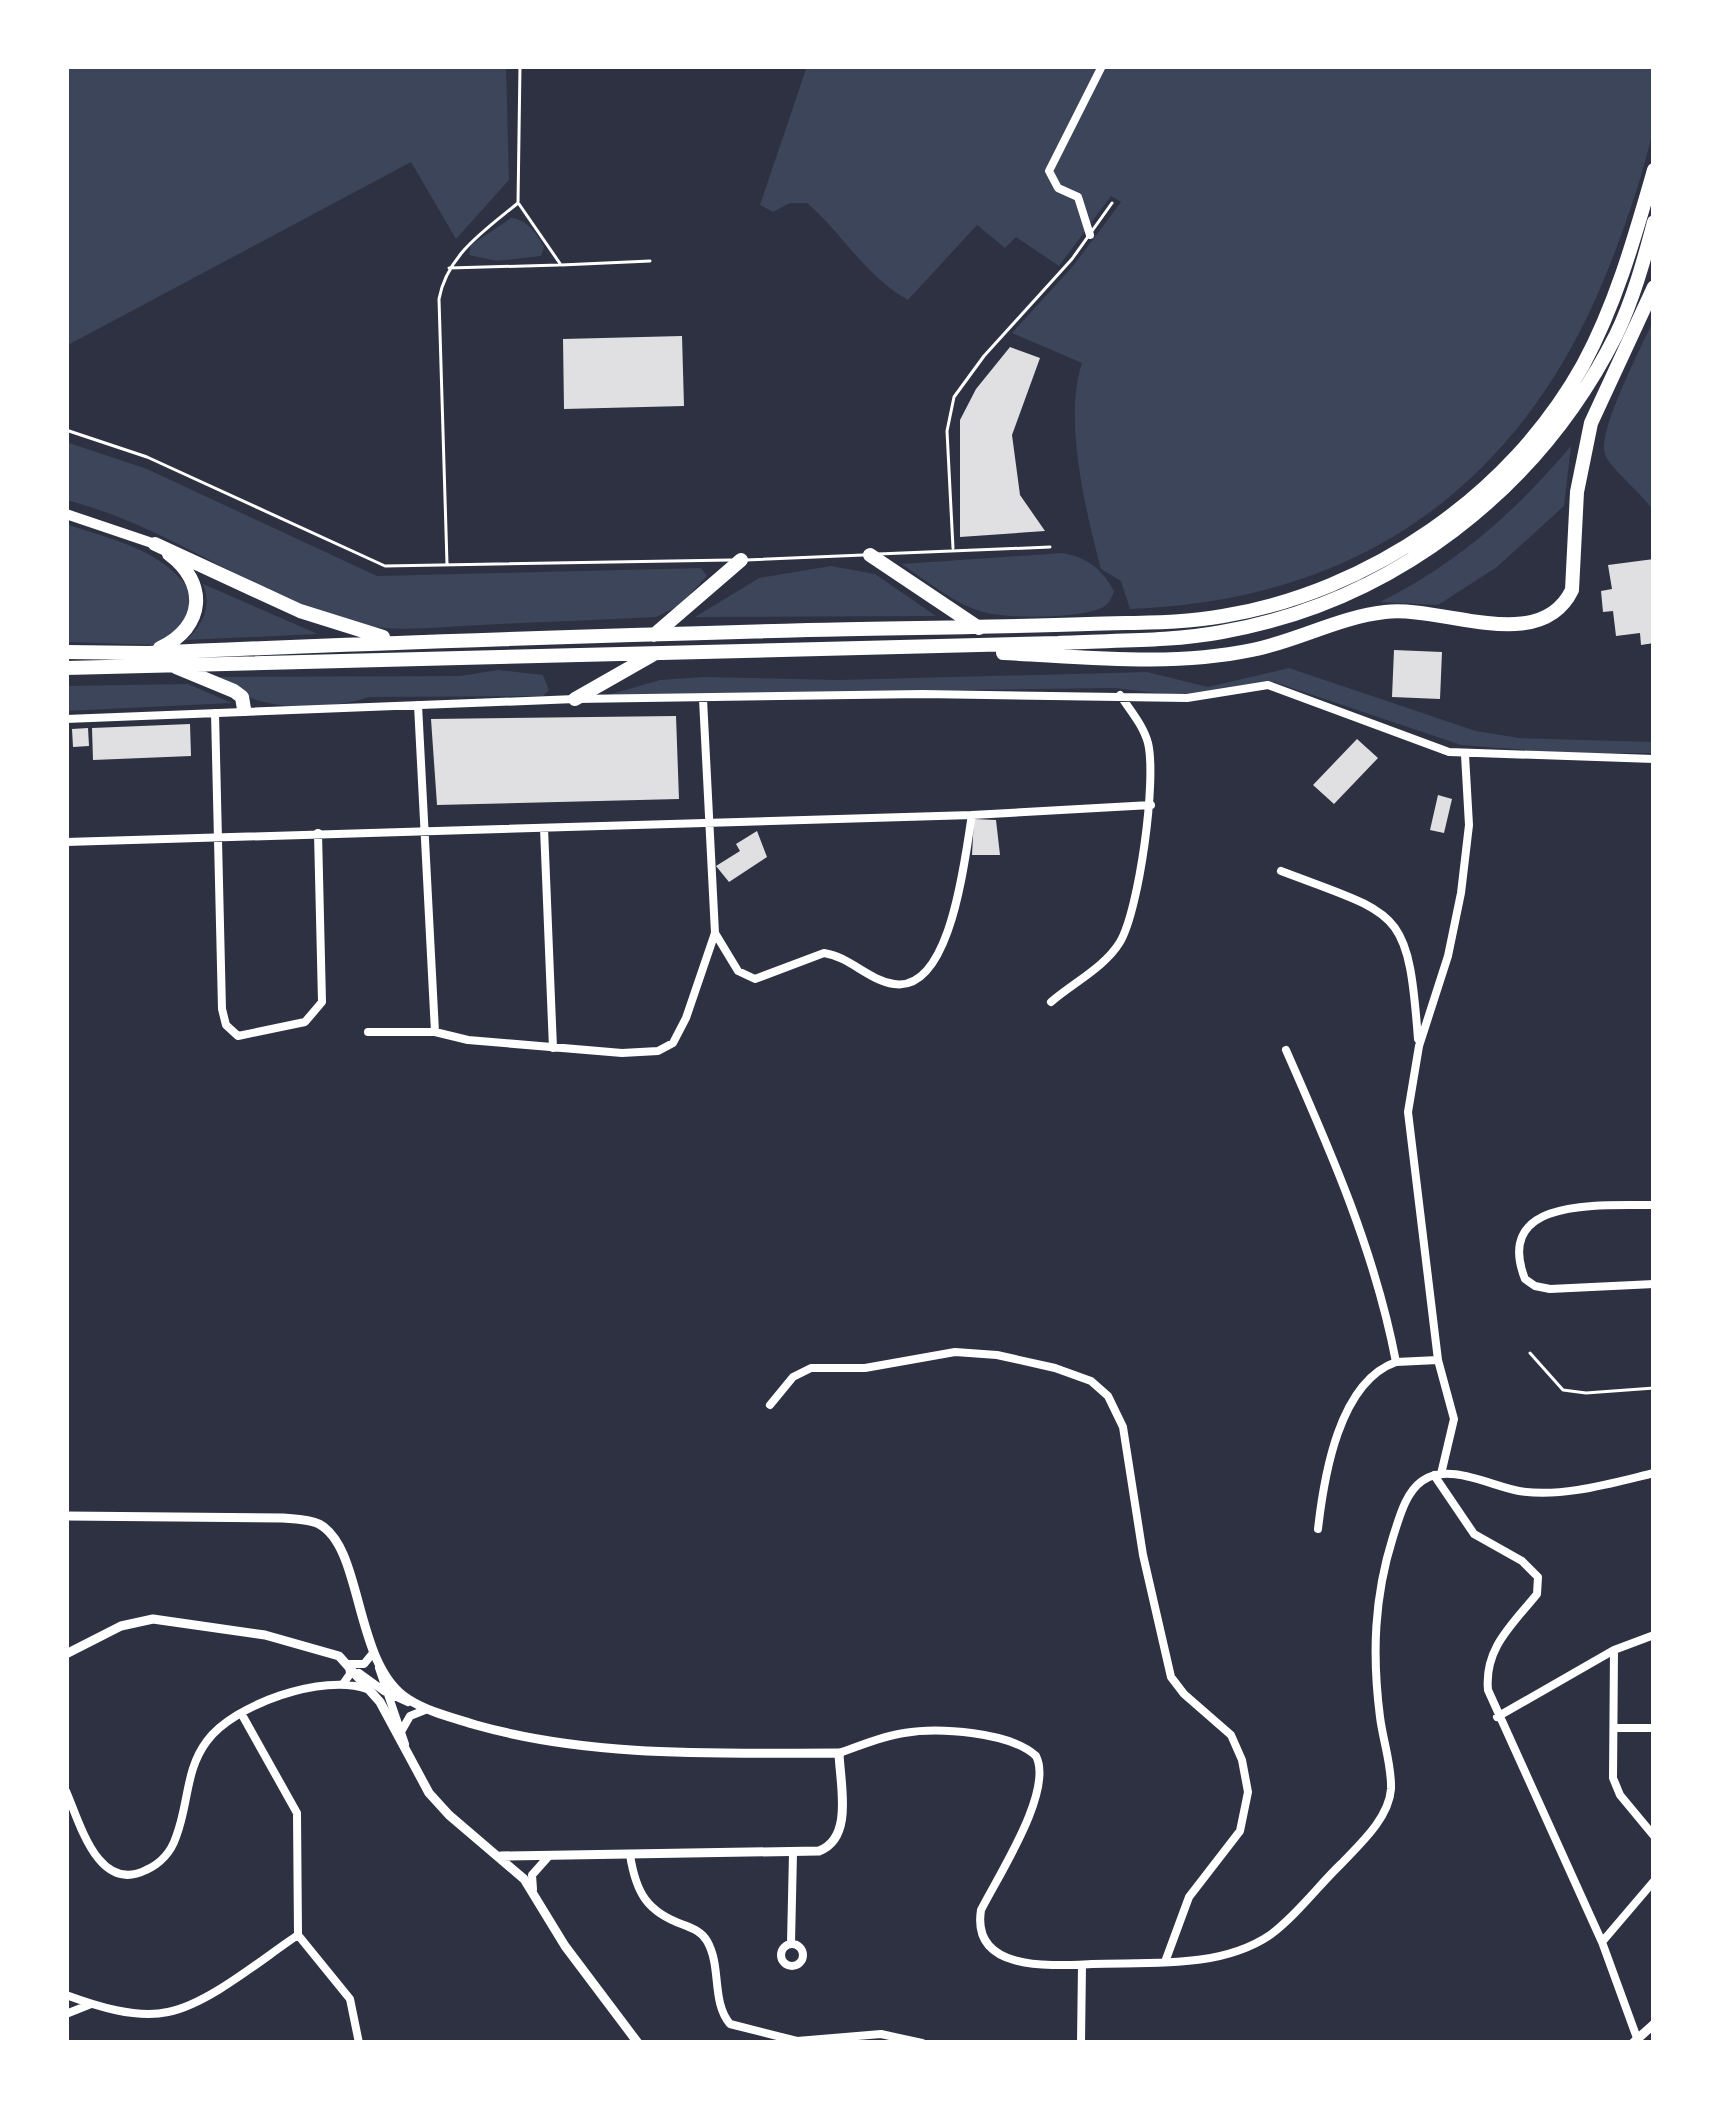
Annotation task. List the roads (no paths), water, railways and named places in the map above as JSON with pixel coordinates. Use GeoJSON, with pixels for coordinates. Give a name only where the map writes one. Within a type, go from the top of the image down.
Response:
{"type":"FeatureCollection","features":[{"type":"Feature","properties":{"kind":"highway"},"geometry":{"type":"LineString","coordinates":[[66,652],[1163,623],[1254,610],[1338,581],[1426,533],[1512,460],[1581,367],[1615,291],[1654,170]]}},
{"type":"Feature","properties":{"kind":"highway"},"geometry":{"type":"LineString","coordinates":[[66,669],[1058,643],[1219,633],[1331,602],[1393,572],[1466,524],[1546,443],[1617,333],[1654,222]]}},
{"type":"Feature","properties":{"kind":"highway"},"geometry":{"type":"LineString","coordinates":[[872,646],[1196,659],[1256,649],[1386,611],[1518,626],[1547,619],[1566,603],[1572,590],[1577,492],[1591,424],[1654,287]]}},
{"type":"Feature","properties":{"kind":"highway"},"geometry":{"type":"LineString","coordinates":[[155,544],[300,611],[407,642]]}},
{"type":"Feature","properties":{"kind":"highway"},"geometry":{"type":"LineString","coordinates":[[148,652],[183,634],[197,608],[192,578],[155,544]]}},
{"type":"Feature","properties":{"kind":"highway"},"geometry":{"type":"LineString","coordinates":[[870,555],[979,628]]}},
{"type":"Feature","properties":{"kind":"highway"},"geometry":{"type":"LineString","coordinates":[[653,636],[741,560]]}},
{"type":"Feature","properties":{"kind":"highway"},"geometry":{"type":"LineString","coordinates":[[575,699],[660,651]]}},
{"type":"Feature","properties":{"kind":"highway"},"geometry":{"type":"LineString","coordinates":[[171,665],[234,692],[242,698],[244,710]]}},
{"type":"Feature","properties":{"kind":"main road"},"geometry":{"type":"LineString","coordinates":[[66,514],[155,544]]}},
{"type":"Feature","properties":{"kind":"street"},"geometry":{"type":"LineString","coordinates":[[1090,235],[1078,197],[1058,188],[1049,171],[1102,66]]}},
{"type":"Feature","properties":{"kind":"street"},"geometry":{"type":"LineString","coordinates":[[66,719],[575,699],[1210,696],[1275,686],[1435,749],[1465,755],[1654,759]]}},
{"type":"Feature","properties":{"kind":"street"},"geometry":{"type":"LineString","coordinates":[[1051,1002],[1111,954],[1126,930],[1151,805],[1147,738],[1120,695]]}},
{"type":"Feature","properties":{"kind":"street"},"geometry":{"type":"LineString","coordinates":[[368,1032],[436,1032],[468,1040],[622,1053],[666,1048],[686,1018],[715,933],[703,699]]}},
{"type":"Feature","properties":{"kind":"street"},"geometry":{"type":"LineString","coordinates":[[418,705],[436,1032]]}},
{"type":"Feature","properties":{"kind":"street"},"geometry":{"type":"LineString","coordinates":[[215,712],[222,1009],[226,1025],[238,1036],[305,1022],[319,1010],[324,991],[318,833]]}},
{"type":"Feature","properties":{"kind":"street"},"geometry":{"type":"LineString","coordinates":[[1465,755],[1469,825],[1463,881],[1448,956],[1419,1046],[1408,1112],[1438,1360],[1454,1419],[1437,1474],[1474,1534],[1530,1566],[1539,1583],[1537,1594],[1507,1628],[1490,1662],[1488,1690],[1602,1942],[1635,2041],[1654,2024]]}},
{"type":"Feature","properties":{"kind":"street"},"geometry":{"type":"LineString","coordinates":[[66,842],[972,815],[1151,805]]}},
{"type":"Feature","properties":{"kind":"street"},"geometry":{"type":"LineString","coordinates":[[715,933],[738,971],[755,979],[824,953],[886,982],[908,984],[926,974],[944,942],[972,815]]}},
{"type":"Feature","properties":{"kind":"street"},"geometry":{"type":"LineString","coordinates":[[544,828],[554,1048]]}},
{"type":"Feature","properties":{"kind":"street"},"geometry":{"type":"LineString","coordinates":[[1281,872],[1370,905],[1396,926],[1412,965],[1419,1046]]}},
{"type":"Feature","properties":{"kind":"street"},"geometry":{"type":"LineString","coordinates":[[1286,1050],[1360,1226],[1385,1300],[1396,1362]]}},
{"type":"Feature","properties":{"kind":"street"},"geometry":{"type":"LineString","coordinates":[[1654,1204],[1569,1208],[1546,1214],[1531,1224],[1520,1252],[1526,1279],[1544,1289],[1654,1284]]}},
{"type":"Feature","properties":{"kind":"street"},"geometry":{"type":"LineString","coordinates":[[770,1405],[794,1377],[811,1368],[865,1368],[955,1352],[997,1355],[1055,1368],[1091,1382],[1114,1404],[1124,1427],[1143,1555],[1167,1666],[1184,1694],[1231,1735],[1248,1792],[1240,1831],[1190,1897],[1165,1962]]}},
{"type":"Feature","properties":{"kind":"street"},"geometry":{"type":"LineString","coordinates":[[1318,1528],[1326,1470],[1340,1430],[1369,1380],[1396,1362],[1438,1360]]}},
{"type":"Feature","properties":{"kind":"street"},"geometry":{"type":"LineString","coordinates":[[66,1654],[121,1626],[170,1619],[316,1647],[388,1694],[545,1742],[676,1753],[839,1753],[902,1733],[935,1730],[1002,1738],[1030,1750],[1040,1763],[1040,1783],[981,1910],[981,1933],[1006,1958],[1043,1965],[1204,1959],[1270,1935],[1357,1847],[1387,1808],[1390,1772],[1374,1640],[1378,1589],[1406,1501],[1416,1486],[1437,1474],[1531,1492],[1654,1473]]}},
{"type":"Feature","properties":{"kind":"street"},"geometry":{"type":"LineString","coordinates":[[66,1516],[284,1518],[316,1523],[339,1549],[406,1752]]}},
{"type":"Feature","properties":{"kind":"street"},"geometry":{"type":"LineString","coordinates":[[1497,1717],[1614,1649],[1654,1635]]}},
{"type":"Feature","properties":{"kind":"street"},"geometry":{"type":"LineString","coordinates":[[1614,1649],[1611,1756],[1616,1787],[1654,1836]]}},
{"type":"Feature","properties":{"kind":"street"},"geometry":{"type":"LineString","coordinates":[[351,1666],[376,1660]]}},
{"type":"Feature","properties":{"kind":"street"},"geometry":{"type":"LineString","coordinates":[[376,1660],[400,1693],[428,1709]]}},
{"type":"Feature","properties":{"kind":"street"},"geometry":{"type":"LineString","coordinates":[[342,1684],[351,1666]]}},
{"type":"Feature","properties":{"kind":"street"},"geometry":{"type":"LineString","coordinates":[[351,1666],[371,1689],[438,1804],[502,1856],[533,1890],[565,1946],[638,2043]]}},
{"type":"Feature","properties":{"kind":"street"},"geometry":{"type":"LineString","coordinates":[[66,1791],[103,1864],[126,1876],[145,1871],[174,1844],[189,1776],[214,1732],[241,1713],[287,1694],[342,1684],[371,1689]]}},
{"type":"Feature","properties":{"kind":"street"},"geometry":{"type":"LineString","coordinates":[[402,1733],[410,1715],[428,1709]]}},
{"type":"Feature","properties":{"kind":"street"},"geometry":{"type":"LineString","coordinates":[[241,1713],[297,1813],[298,1935],[350,1999],[359,2043]]}},
{"type":"Feature","properties":{"kind":"street"},"geometry":{"type":"LineString","coordinates":[[1613,1727],[1654,1728]]}},
{"type":"Feature","properties":{"kind":"street"},"geometry":{"type":"LineString","coordinates":[[502,1856],[825,1849],[837,1839],[841,1821],[839,1753]]}},
{"type":"Feature","properties":{"kind":"street"},"geometry":{"type":"LineString","coordinates":[[791,1943],[793,1853]]}},
{"type":"Feature","properties":{"kind":"street"},"geometry":{"type":"LineString","coordinates":[[533,1890],[536,1869],[557,1854]]}},
{"type":"Feature","properties":{"kind":"street"},"geometry":{"type":"LineString","coordinates":[[630,1855],[634,1884],[647,1905],[695,1929],[707,1941],[720,2007],[730,2024],[797,2041],[880,2035],[922,2043]]}},
{"type":"Feature","properties":{"kind":"street"},"geometry":{"type":"LineString","coordinates":[[1602,1942],[1654,1881]]}},
{"type":"Feature","properties":{"kind":"street"},"geometry":{"type":"LineString","coordinates":[[66,1995],[91,2004],[156,2014],[181,2009],[298,1935]]}},
{"type":"Feature","properties":{"kind":"street"},"geometry":{"type":"LineString","coordinates":[[1081,2043],[1082,1965]]}},
{"type":"Feature","properties":{"kind":"street"},"geometry":{"type":"LineString","coordinates":[[66,2014],[91,2004]]}},
{"type":"Feature","properties":{"kind":"lane"},"geometry":{"type":"LineString","coordinates":[[520,66],[518,202],[561,265]]}},
{"type":"Feature","properties":{"kind":"lane"},"geometry":{"type":"LineString","coordinates":[[447,566],[441,286],[449,268],[473,241],[518,202]]}},
{"type":"Feature","properties":{"kind":"lane"},"geometry":{"type":"LineString","coordinates":[[953,550],[946,431],[950,406],[974,368],[1059,274],[1112,203]]}},
{"type":"Feature","properties":{"kind":"lane"},"geometry":{"type":"LineString","coordinates":[[449,268],[650,261]]}},
{"type":"Feature","properties":{"kind":"lane"},"geometry":{"type":"LineString","coordinates":[[66,430],[147,457],[372,562],[396,567],[1050,547]]}},
{"type":"Feature","properties":{"kind":"lane"},"geometry":{"type":"LineString","coordinates":[[1530,1353],[1563,1390],[1654,1388]]}}]}
